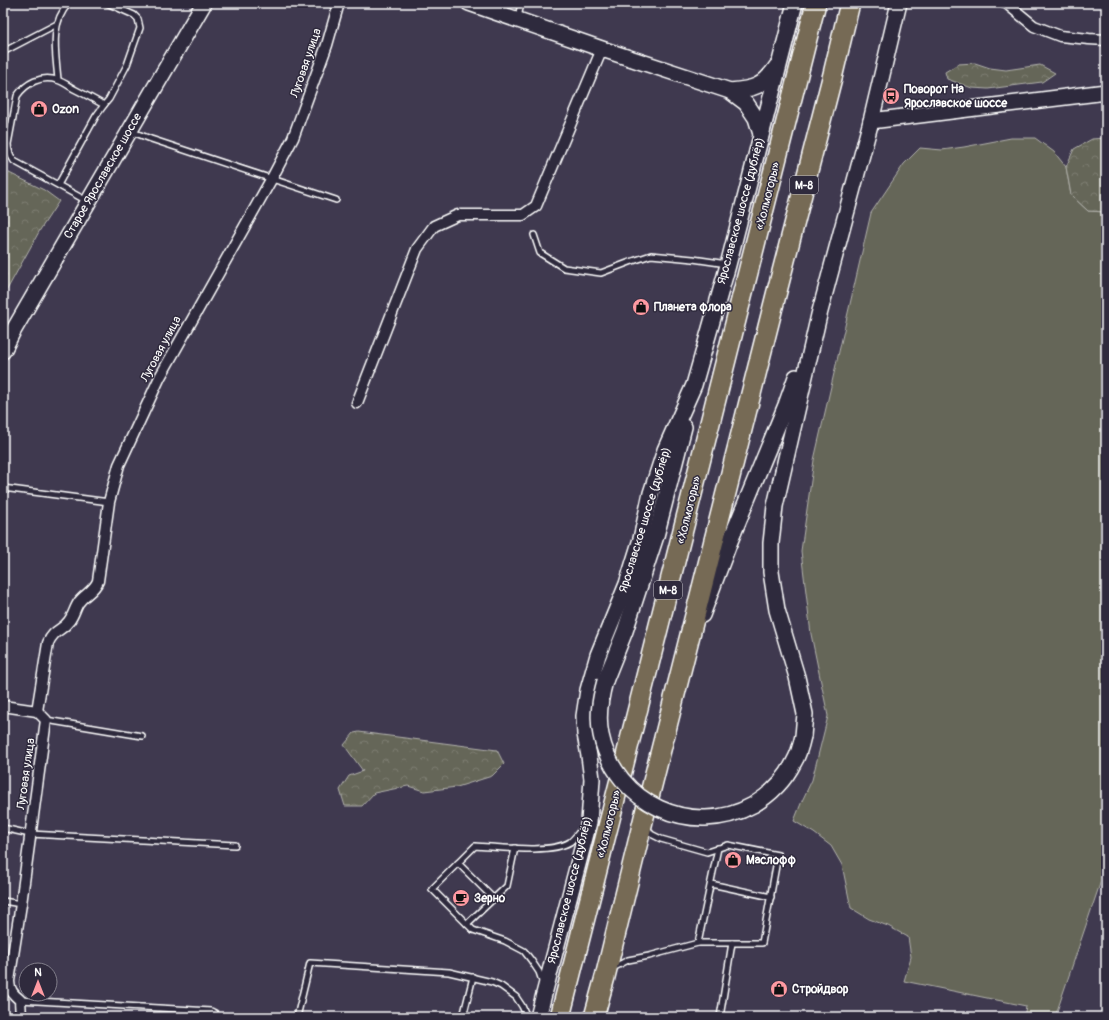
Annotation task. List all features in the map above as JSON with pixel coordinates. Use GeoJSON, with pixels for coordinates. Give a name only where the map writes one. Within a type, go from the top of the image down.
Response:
{"type":"FeatureCollection","features":[{"type":"Feature","properties":{"kind":"highway","name":"«Холмогоры»"},"geometry":{"type":"LineString","coordinates":[[560,1017],[816,3]]}},
{"type":"Feature","properties":{"kind":"highway","name":"М-8"},"geometry":{"type":"LineString","coordinates":[[594,1017],[850,3]]}},
{"type":"Feature","properties":{"kind":"street","name":"Старое Ярославское шоссе"},"geometry":{"type":"LineString","coordinates":[[3,351],[10,333],[204,3]]}},
{"type":"Feature","properties":{"kind":"street","name":"Луговая улица"},"geometry":{"type":"LineString","coordinates":[[37,712],[50,636],[69,621],[79,602],[95,587],[98,581],[109,502],[119,465],[160,377],[293,138],[326,45],[339,3]]}},
{"type":"Feature","properties":{"kind":"street"},"geometry":{"type":"LineString","coordinates":[[469,3],[730,91],[746,103],[756,118],[762,134]]}},
{"type":"Feature","properties":{"kind":"street","name":"Ярославское шоссе (дублёр)"},"geometry":{"type":"LineString","coordinates":[[538,1017],[544,989],[589,822],[592,779],[585,734],[584,716],[588,690],[598,655],[627,584],[641,539],[651,494],[665,450],[694,385],[728,264],[795,3]]}},
{"type":"Feature","properties":{"kind":"street"},"geometry":{"type":"LineString","coordinates":[[694,385],[656,536],[625,632],[601,694],[599,721],[604,747],[609,760],[624,782],[634,792],[656,807],[668,812],[688,817],[708,818],[734,813],[747,808],[770,793],[788,773],[797,756],[804,736],[805,714],[797,678],[778,610],[771,572],[770,543],[775,506],[819,315],[871,121],[899,3]]}},
{"type":"Feature","properties":{"kind":"street"},"geometry":{"type":"LineString","coordinates":[[1006,3],[1034,26],[1060,36],[1106,40]]}},
{"type":"Feature","properties":{"kind":"street"},"geometry":{"type":"LineString","coordinates":[[357,403],[417,249],[434,226],[458,215],[523,216],[536,206],[602,49]]}},
{"type":"Feature","properties":{"kind":"street"},"geometry":{"type":"LineString","coordinates":[[730,91],[745,90],[759,85],[770,77],[780,62]]}},
{"type":"Feature","properties":{"kind":"street"},"geometry":{"type":"LineString","coordinates":[[871,121],[1106,92]]}},
{"type":"Feature","properties":{"kind":"street"},"geometry":{"type":"LineString","coordinates":[[681,672],[728,546],[786,405],[819,315]]}},
{"type":"Feature","properties":{"kind":"street"},"geometry":{"type":"LineString","coordinates":[[3,706],[37,712],[46,720]]}},
{"type":"Feature","properties":{"kind":"street","name":"Луговая улица"},"geometry":{"type":"LineString","coordinates":[[18,998],[11,991],[9,986],[46,720]]}},
{"type":"Feature","properties":{"kind":"street"},"geometry":{"type":"LineString","coordinates":[[20,1002],[21,1017]]}},
{"type":"Feature","properties":{"kind":"lane"},"geometry":{"type":"LineString","coordinates":[[58,80],[56,36],[57,24],[60,15],[69,3]]}},
{"type":"Feature","properties":{"kind":"lane"},"geometry":{"type":"LineString","coordinates":[[58,185],[96,116],[109,98],[127,65],[140,28],[138,19],[107,3]]}},
{"type":"Feature","properties":{"kind":"lane"},"geometry":{"type":"LineString","coordinates":[[518,20],[521,3]]}},
{"type":"Feature","properties":{"kind":"lane"},"geometry":{"type":"LineString","coordinates":[[3,52],[57,24]]}},
{"type":"Feature","properties":{"kind":"lane"},"geometry":{"type":"LineString","coordinates":[[88,202],[14,161],[10,156],[8,144],[17,96],[28,84],[36,80],[58,80],[104,105]]}},
{"type":"Feature","properties":{"kind":"lane"},"geometry":{"type":"LineString","coordinates":[[129,130],[151,139],[336,200]]}},
{"type":"Feature","properties":{"kind":"lane"},"geometry":{"type":"LineString","coordinates":[[534,235],[540,253],[564,268],[600,273],[651,255],[728,264]]}},
{"type":"Feature","properties":{"kind":"lane"},"geometry":{"type":"LineString","coordinates":[[3,488],[109,502]]}},
{"type":"Feature","properties":{"kind":"lane"},"geometry":{"type":"LineString","coordinates":[[46,720],[142,736]]}},
{"type":"Feature","properties":{"kind":"lane"},"geometry":{"type":"LineString","coordinates":[[605,977],[614,967],[628,960],[698,943],[762,943],[778,855],[728,845],[707,852],[661,839],[651,834],[646,827],[644,817]]}},
{"type":"Feature","properties":{"kind":"lane"},"geometry":{"type":"LineString","coordinates":[[544,989],[538,972],[524,951],[505,941],[472,930],[432,889],[475,846],[542,849],[561,846],[570,842],[589,822]]}},
{"type":"Feature","properties":{"kind":"lane"},"geometry":{"type":"LineString","coordinates":[[3,828],[30,834],[235,845]]}},
{"type":"Feature","properties":{"kind":"lane"},"geometry":{"type":"LineString","coordinates":[[467,924],[507,886],[515,848]]}},
{"type":"Feature","properties":{"kind":"lane"},"geometry":{"type":"LineString","coordinates":[[698,943],[718,848]]}},
{"type":"Feature","properties":{"kind":"lane"},"geometry":{"type":"LineString","coordinates":[[458,863],[494,898]]}},
{"type":"Feature","properties":{"kind":"lane"},"geometry":{"type":"LineString","coordinates":[[711,884],[771,897]]}},
{"type":"Feature","properties":{"kind":"lane"},"geometry":{"type":"LineString","coordinates":[[3,901],[21,904]]}},
{"type":"Feature","properties":{"kind":"lane"},"geometry":{"type":"LineString","coordinates":[[720,1017],[732,943]]}},
{"type":"Feature","properties":{"kind":"lane"},"geometry":{"type":"LineString","coordinates":[[297,1017],[310,963],[449,972],[473,977],[492,982],[508,990],[516,997],[527,1017]]}},
{"type":"Feature","properties":{"kind":"lane"},"geometry":{"type":"LineString","coordinates":[[464,1017],[473,977]]}},
{"type":"Feature","properties":{"kind":"lane"},"geometry":{"type":"LineString","coordinates":[[55,1002],[211,1011],[218,1017]]}},
{"type":"Feature","properties":{"kind":"green space"},"geometry":{"type":"Polygon","coordinates":[[[975,63],[990,68],[1006,70],[1040,65],[1055,73],[1042,82],[988,89],[972,88],[947,79],[945,72],[958,64],[975,63]]]}},
{"type":"Feature","properties":{"kind":"green space"},"geometry":{"type":"Polygon","coordinates":[[[1011,138],[1035,138],[1054,152],[1066,167],[1071,195],[1088,211],[1106,212],[1106,866],[1055,1017],[1024,1017],[1026,1006],[904,981],[911,957],[908,937],[888,926],[869,919],[851,908],[842,865],[831,846],[814,833],[794,821],[812,780],[828,716],[811,634],[801,551],[814,460],[871,213],[904,164],[920,148],[942,150],[1011,138]]]}},
{"type":"Feature","properties":{"kind":"green space"},"geometry":{"type":"Polygon","coordinates":[[[1106,138],[1106,212],[1088,211],[1071,195],[1066,167],[1074,149],[1092,139],[1106,138]]]}},
{"type":"Feature","properties":{"kind":"green space"},"geometry":{"type":"Polygon","coordinates":[[[3,170],[44,190],[59,201],[40,230],[3,297],[3,170]]]}},
{"type":"Feature","properties":{"kind":"green space"},"geometry":{"type":"Polygon","coordinates":[[[359,732],[497,750],[504,764],[492,776],[457,787],[424,791],[408,786],[374,793],[362,806],[345,806],[340,790],[349,776],[363,771],[344,745],[354,733],[359,732]]]}},
{"type":"Feature","properties":{"kind":"place","name":"Поворот На Ярославское шоссе"},"geometry":{"type":"Point","coordinates":[891,96]}},
{"type":"Feature","properties":{"kind":"place","name":"Ozon"},"geometry":{"type":"Point","coordinates":[39,109]}},
{"type":"Feature","properties":{"kind":"place","name":"Планета флора"},"geometry":{"type":"Point","coordinates":[641,307]}},
{"type":"Feature","properties":{"kind":"place","name":"Маслофф"},"geometry":{"type":"Point","coordinates":[733,860]}},
{"type":"Feature","properties":{"kind":"place","name":"Зерно"},"geometry":{"type":"Point","coordinates":[461,898]}},
{"type":"Feature","properties":{"kind":"place","name":"Стройдвор"},"geometry":{"type":"Point","coordinates":[779,989]}}]}
